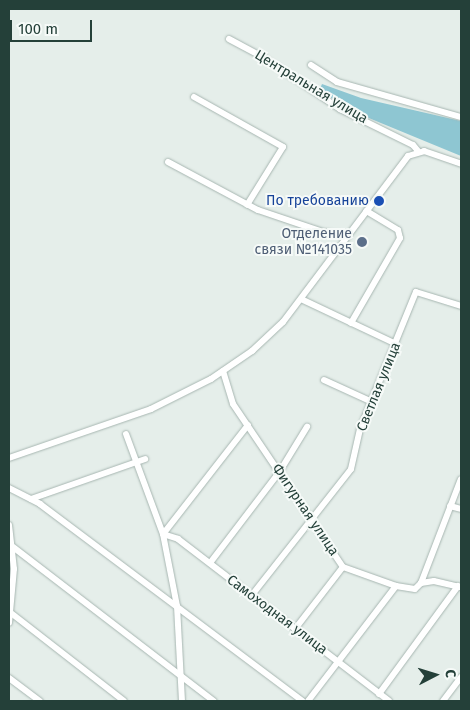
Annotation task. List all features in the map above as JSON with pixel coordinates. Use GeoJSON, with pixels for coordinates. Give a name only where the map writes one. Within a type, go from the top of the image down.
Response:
{"type":"FeatureCollection","features":[{"type":"Feature","properties":{"kind":"street","name":"Центральная улица"},"geometry":{"type":"LineString","coordinates":[[229,39],[264,58],[340,109],[413,145],[418,151]]}},
{"type":"Feature","properties":{"kind":"street"},"geometry":{"type":"LineString","coordinates":[[311,65],[337,82],[461,117]]}},
{"type":"Feature","properties":{"kind":"street"},"geometry":{"type":"LineString","coordinates":[[194,97],[283,147],[247,205]]}},
{"type":"Feature","properties":{"kind":"street"},"geometry":{"type":"LineString","coordinates":[[9,458],[168,403],[223,371],[270,336],[301,299],[404,160],[418,151],[428,151],[461,164]]}},
{"type":"Feature","properties":{"kind":"street"},"geometry":{"type":"LineString","coordinates":[[168,162],[247,205],[322,232],[348,235]]}},
{"type":"Feature","properties":{"kind":"street"},"geometry":{"type":"LineString","coordinates":[[351,323],[400,238],[398,230],[366,211]]}},
{"type":"Feature","properties":{"kind":"street","name":"Светлая улица"},"geometry":{"type":"LineString","coordinates":[[252,595],[310,518],[351,469],[360,429],[416,292],[461,306]]}},
{"type":"Feature","properties":{"kind":"street"},"geometry":{"type":"LineString","coordinates":[[301,299],[396,344]]}},
{"type":"Feature","properties":{"kind":"street","name":"Фигурная улица"},"geometry":{"type":"LineString","coordinates":[[223,371],[233,404],[343,567],[396,586],[416,589],[421,584],[434,581],[460,587]]}},
{"type":"Feature","properties":{"kind":"street"},"geometry":{"type":"LineString","coordinates":[[324,380],[372,402]]}},
{"type":"Feature","properties":{"kind":"street"},"geometry":{"type":"LineString","coordinates":[[163,534],[248,425]]}},
{"type":"Feature","properties":{"kind":"street"},"geometry":{"type":"LineString","coordinates":[[210,563],[280,472],[307,428]]}},
{"type":"Feature","properties":{"kind":"street"},"geometry":{"type":"LineString","coordinates":[[126,434],[163,534],[178,606],[182,701]]}},
{"type":"Feature","properties":{"kind":"street"},"geometry":{"type":"LineString","coordinates":[[31,499],[145,459]]}},
{"type":"Feature","properties":{"kind":"street"},"geometry":{"type":"LineString","coordinates":[[421,584],[461,479]]}},
{"type":"Feature","properties":{"kind":"street"},"geometry":{"type":"LineString","coordinates":[[9,488],[31,499],[178,606],[302,701]]}},
{"type":"Feature","properties":{"kind":"street"},"geometry":{"type":"LineString","coordinates":[[450,506],[461,509]]}},
{"type":"Feature","properties":{"kind":"street"},"geometry":{"type":"LineString","coordinates":[[9,525],[13,547],[9,623]]}},
{"type":"Feature","properties":{"kind":"street","name":"Самоходная улица"},"geometry":{"type":"LineString","coordinates":[[163,534],[178,539],[389,701]]}},
{"type":"Feature","properties":{"kind":"street"},"geometry":{"type":"LineString","coordinates":[[13,547],[214,701]]}},
{"type":"Feature","properties":{"kind":"street"},"geometry":{"type":"LineString","coordinates":[[295,629],[343,567]]}},
{"type":"Feature","properties":{"kind":"street"},"geometry":{"type":"LineString","coordinates":[[308,701],[337,660],[396,586]]}},
{"type":"Feature","properties":{"kind":"street"},"geometry":{"type":"LineString","coordinates":[[379,694],[460,587]]}},
{"type":"Feature","properties":{"kind":"street"},"geometry":{"type":"LineString","coordinates":[[11,613],[124,701]]}},
{"type":"Feature","properties":{"kind":"street"},"geometry":{"type":"LineString","coordinates":[[443,701],[461,677]]}},
{"type":"Feature","properties":{"kind":"street"},"geometry":{"type":"LineString","coordinates":[[9,678],[40,701]]}},
{"type":"Feature","properties":{"kind":"water"},"geometry":{"type":"Polygon","coordinates":[[[322,84],[361,98],[461,121],[461,156],[359,114],[319,91],[322,84]]]}},
{"type":"Feature","properties":{"kind":"place","name":"По требованию"},"geometry":{"type":"Point","coordinates":[379,201]}},
{"type":"Feature","properties":{"kind":"place","name":"Отделение связи №141035"},"geometry":{"type":"Point","coordinates":[362,242]}}]}
